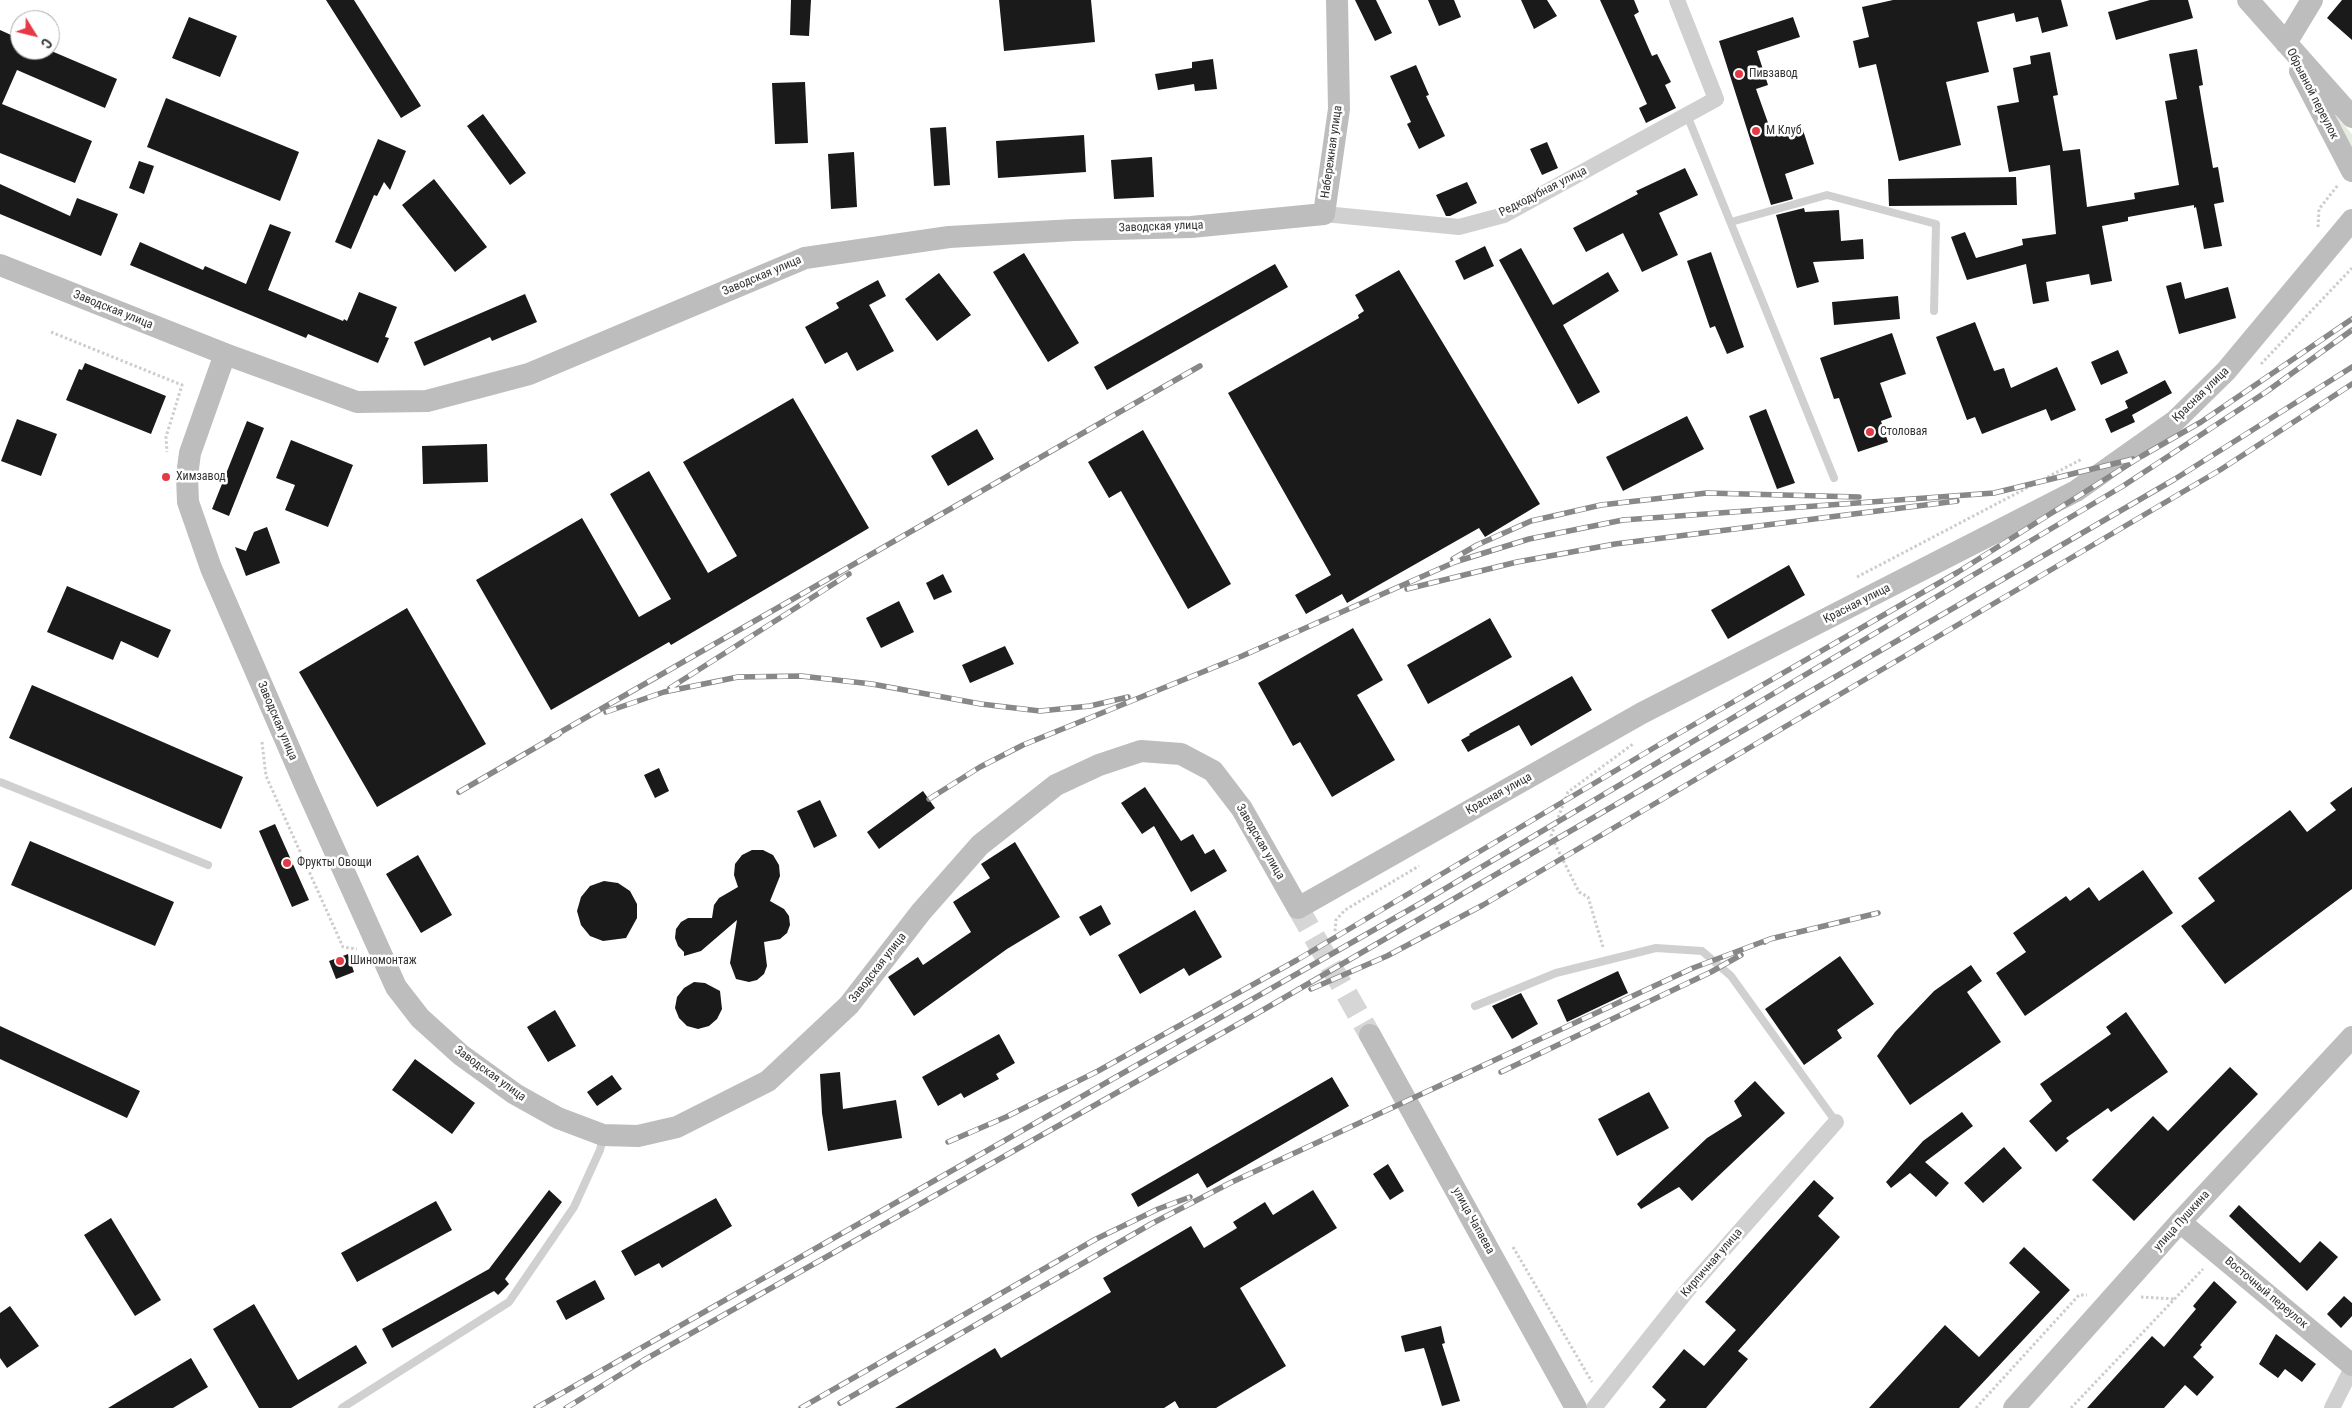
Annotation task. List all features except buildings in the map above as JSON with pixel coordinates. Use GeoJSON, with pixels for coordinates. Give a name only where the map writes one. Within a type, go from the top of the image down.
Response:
{"type":"FeatureCollection","features":[{"type":"Feature","properties":{"kind":"main road","name":"Набережная улица"},"geometry":{"type":"LineString","coordinates":[[1324,214],[1340,109],[1337,0]]}},
{"type":"Feature","properties":{"kind":"main road","name":"Обрывной переулок"},"geometry":{"type":"LineString","coordinates":[[2248,0],[2352,117]]}},
{"type":"Feature","properties":{"kind":"main road"},"geometry":{"type":"LineString","coordinates":[[2286,44],[2312,0]]}},
{"type":"Feature","properties":{"kind":"main road","name":"Обрывной переулок"},"geometry":{"type":"LineString","coordinates":[[2286,44],[2351,170]]}},
{"type":"Feature","properties":{"kind":"main road","name":"Заводская улица"},"geometry":{"type":"LineString","coordinates":[[0,265],[225,354],[357,402],[427,401],[529,374],[805,258],[949,237],[1074,230],[1191,227],[1324,214]]}},
{"type":"Feature","properties":{"kind":"main road","name":"Красная улица"},"geometry":{"type":"LineString","coordinates":[[1298,908],[1642,713],[2076,491],[2175,421],[2214,384],[2352,220]]}},
{"type":"Feature","properties":{"kind":"main road","name":"Заводская улица"},"geometry":{"type":"LineString","coordinates":[[225,354],[190,452],[187,476],[188,502],[211,568],[306,787],[396,987],[420,1018],[461,1055],[515,1094],[558,1118],[603,1135],[638,1136],[677,1127],[768,1081],[849,1005],[921,912],[980,846],[1056,785],[1099,764],[1141,751],[1181,754],[1213,771],[1242,809],[1298,908]]}},
{"type":"Feature","properties":{"kind":"main road","name":"улица Чапаева"},"geometry":{"type":"LineString","coordinates":[[1370,1035],[1576,1408]]}},
{"type":"Feature","properties":{"kind":"main road","name":"улица Пушкина"},"geometry":{"type":"LineString","coordinates":[[2014,1408],[2180,1222],[2352,1036]]}},
{"type":"Feature","properties":{"kind":"main road","name":"Восточный переулок"},"geometry":{"type":"LineString","coordinates":[[2180,1222],[2352,1367]]}},
{"type":"Feature","properties":{"kind":"street","name":"Редкодубная улица"},"geometry":{"type":"LineString","coordinates":[[1324,214],[1458,227],[1504,215],[1716,99],[1676,0]]}},
{"type":"Feature","properties":{"kind":"street","name":"Кирпичная улица"},"geometry":{"type":"LineString","coordinates":[[1594,1408],[1686,1292],[1836,1122]]}},
{"type":"Feature","properties":{"kind":"street"},"geometry":{"type":"LineString","coordinates":[[2332,1408],[2352,1367]]}},
{"type":"Feature","properties":{"kind":"lane"},"geometry":{"type":"LineString","coordinates":[[1687,115],[1834,478]]}},
{"type":"Feature","properties":{"kind":"lane"},"geometry":{"type":"LineString","coordinates":[[1730,222],[1828,195],[1936,224],[1934,311]]}},
{"type":"Feature","properties":{"kind":"lane"},"geometry":{"type":"LineString","coordinates":[[0,782],[208,865]]}},
{"type":"Feature","properties":{"kind":"lane"},"geometry":{"type":"LineString","coordinates":[[1475,1006],[1556,973],[1656,948],[1702,952],[1731,976],[1836,1122]]}},
{"type":"Feature","properties":{"kind":"lane"},"geometry":{"type":"LineString","coordinates":[[342,1408],[509,1302],[574,1207],[600,1150],[603,1135]]}},
{"type":"Feature","properties":{"kind":"path"},"geometry":{"type":"LineString","coordinates":[[2318,233],[2319,209],[2351,170]]}},
{"type":"Feature","properties":{"kind":"path"},"geometry":{"type":"LineString","coordinates":[[51,332],[182,385],[166,437],[167,456]]}},
{"type":"Feature","properties":{"kind":"path"},"geometry":{"type":"LineString","coordinates":[[1857,577],[2089,455]]}},
{"type":"Feature","properties":{"kind":"path"},"geometry":{"type":"LineString","coordinates":[[262,738],[266,776],[343,947],[360,949]]}},
{"type":"Feature","properties":{"kind":"path"},"geometry":{"type":"LineString","coordinates":[[1607,960],[1588,897],[1579,892],[1551,836],[1568,792],[1634,744]]}},
{"type":"Feature","properties":{"kind":"path"},"geometry":{"type":"LineString","coordinates":[[2071,1408],[2207,1266]]}},
{"type":"Feature","properties":{"kind":"shaded area"},"geometry":{"type":"Polygon","coordinates":[[[2335,115],[2352,134],[2352,152],[2335,115]]]}},
{"type":"Feature","properties":{"kind":"tunnel"},"geometry":{"type":"LineString","coordinates":[[1298,908],[1370,1035]]}},
{"type":"Feature","properties":{"kind":"railway"},"geometry":{"type":"LineString","coordinates":[[948,1142],[1006,1117],[1098,1071],[1297,960],[1662,743],[1958,572],[2142,456],[2201,422],[2352,319]]}},
{"type":"Feature","properties":{"kind":"railway"},"geometry":{"type":"LineString","coordinates":[[536,1408],[1421,903],[2123,486],[2266,392],[2352,330]]}},
{"type":"Feature","properties":{"kind":"railway"},"geometry":{"type":"LineString","coordinates":[[552,737],[1200,366]]}},
{"type":"Feature","properties":{"kind":"railway"},"geometry":{"type":"LineString","coordinates":[[566,1408],[644,1360],[1263,1010],[2175,479],[2352,367]]}},
{"type":"Feature","properties":{"kind":"railway"},"geometry":{"type":"LineString","coordinates":[[1311,989],[1387,956],[1483,905],[2220,470],[2352,384]]}},
{"type":"Feature","properties":{"kind":"railway"},"geometry":{"type":"LineString","coordinates":[[929,799],[980,767],[1023,745],[1242,656],[1455,562],[1529,539],[1623,520],[1994,493],[2133,459]]}},
{"type":"Feature","properties":{"kind":"railway"},"geometry":{"type":"LineString","coordinates":[[1453,559],[1477,545],[1531,521],[1601,505],[1707,493],[1859,497]]}},
{"type":"Feature","properties":{"kind":"railway"},"geometry":{"type":"LineString","coordinates":[[1407,589],[1517,562],[1615,544],[1957,501]]}},
{"type":"Feature","properties":{"kind":"railway"},"geometry":{"type":"LineString","coordinates":[[670,688],[849,574]]}},
{"type":"Feature","properties":{"kind":"railway"},"geometry":{"type":"LineString","coordinates":[[606,712],[664,692],[738,677],[801,676],[872,684],[981,704],[1040,711],[1090,706],[1128,697]]}},
{"type":"Feature","properties":{"kind":"railway"},"geometry":{"type":"LineString","coordinates":[[459,792],[559,734]]}},
{"type":"Feature","properties":{"kind":"railway"},"geometry":{"type":"LineString","coordinates":[[1765,942],[1770,939],[1878,913]]}},
{"type":"Feature","properties":{"kind":"railway"},"geometry":{"type":"LineString","coordinates":[[840,1403],[1151,1224],[1230,1183],[1693,968],[1770,939]]}},
{"type":"Feature","properties":{"kind":"railway"},"geometry":{"type":"LineString","coordinates":[[1501,1072],[1711,972],[1741,955]]}},
{"type":"Feature","properties":{"kind":"railway"},"geometry":{"type":"LineString","coordinates":[[801,1408],[1096,1239],[1158,1209],[1190,1197]]}},
{"type":"Feature","properties":{"kind":"place","name":"Пивзавод"},"geometry":{"type":"Point","coordinates":[1739,74]}},
{"type":"Feature","properties":{"kind":"place","name":"М Клуб"},"geometry":{"type":"Point","coordinates":[1756,131]}},
{"type":"Feature","properties":{"kind":"place","name":"Столовая"},"geometry":{"type":"Point","coordinates":[1870,432]}},
{"type":"Feature","properties":{"kind":"place","name":"Химзавод"},"geometry":{"type":"Point","coordinates":[166,477]}},
{"type":"Feature","properties":{"kind":"place","name":"Фрукты Овощи"},"geometry":{"type":"Point","coordinates":[287,863]}},
{"type":"Feature","properties":{"kind":"place","name":"Шиномонтаж"},"geometry":{"type":"Point","coordinates":[340,961]}}]}
